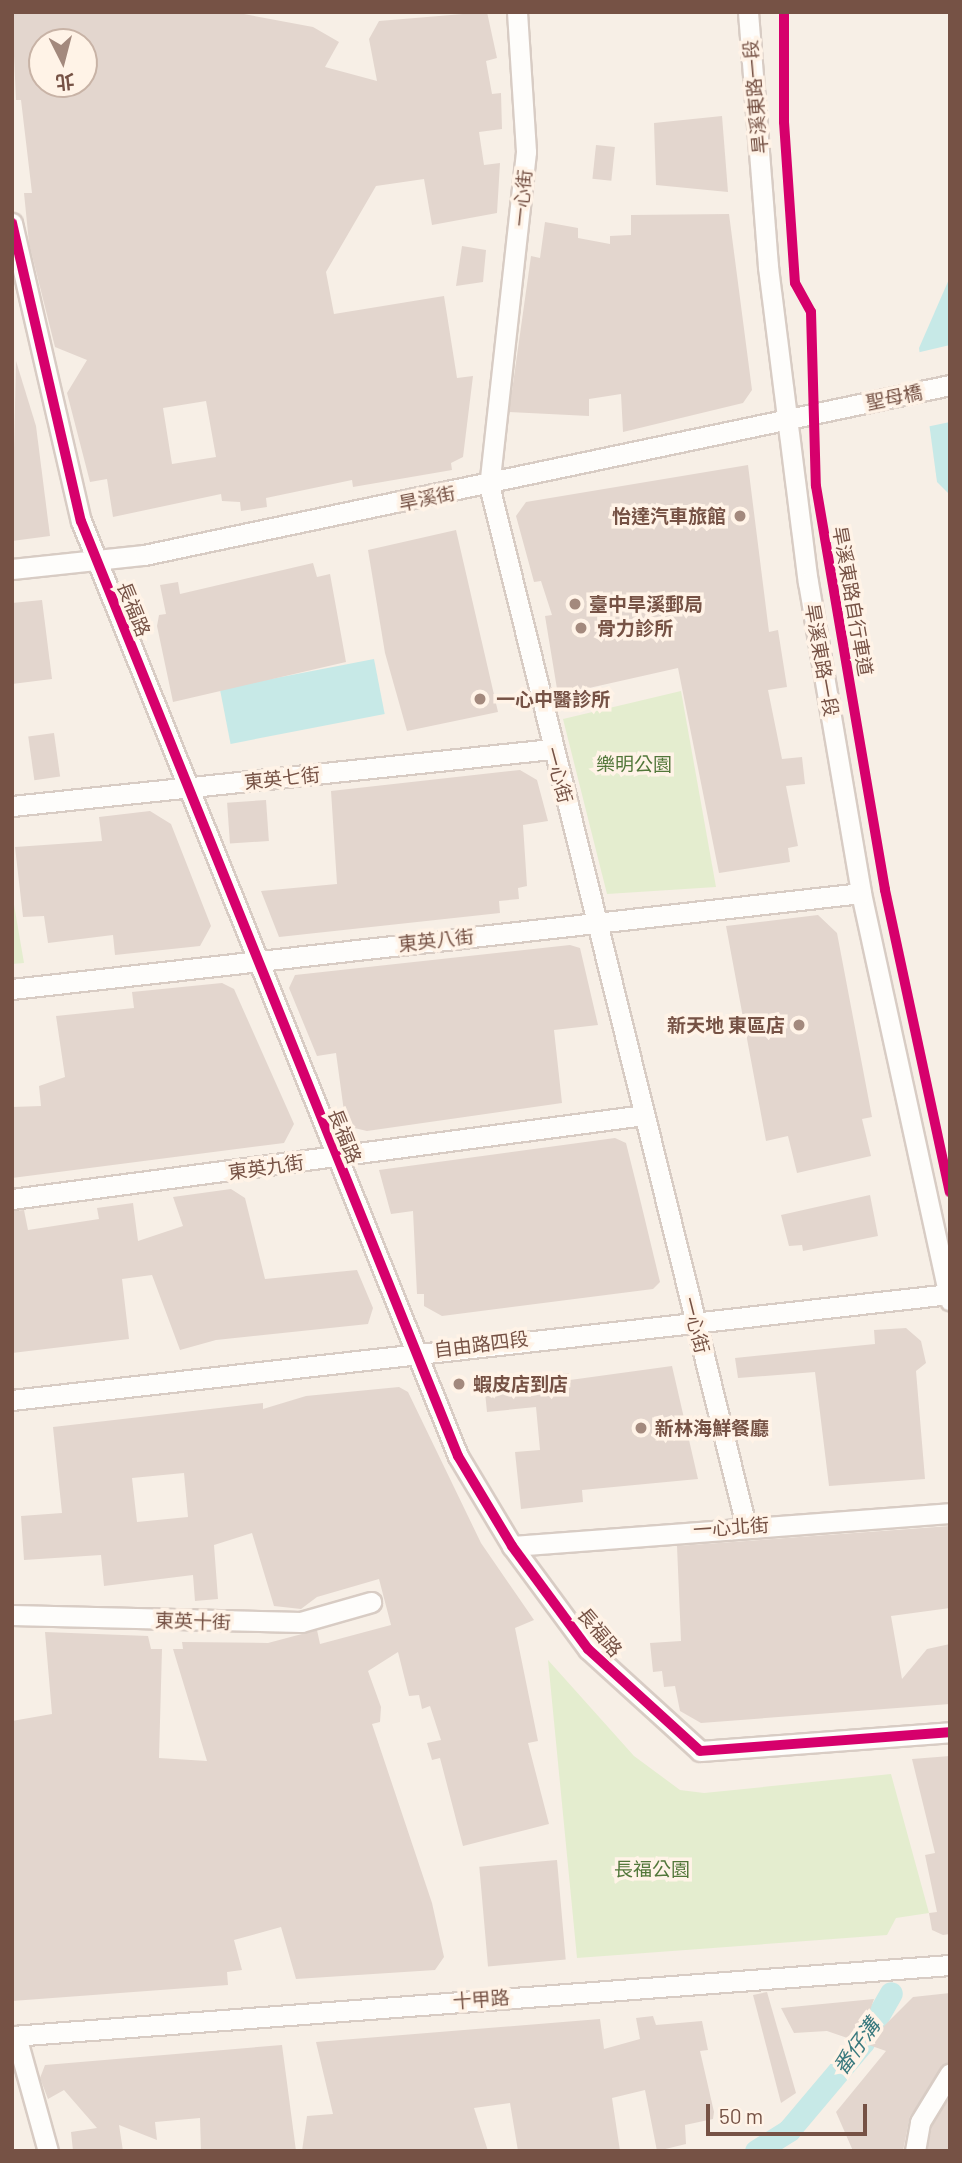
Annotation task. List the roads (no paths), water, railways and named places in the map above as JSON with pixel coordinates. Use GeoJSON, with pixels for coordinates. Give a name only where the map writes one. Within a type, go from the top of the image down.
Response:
{"type":"FeatureCollection","features":[{"type":"Feature","properties":{"kind":"street","name":"一心街"},"geometry":{"type":"LineString","coordinates":[[517,12],[526,152],[488,485],[746,1526]]}},
{"type":"Feature","properties":{"kind":"street","name":"旱溪東路一段"},"geometry":{"type":"LineString","coordinates":[[748,12],[787,418],[861,893],[949,1296]]}},
{"type":"Feature","properties":{"kind":"street","name":"長福路"},"geometry":{"type":"LineString","coordinates":[[12,223],[81,521],[334,1157],[418,1352],[458,1456],[512,1546],[588,1649],[700,1751],[950,1732]]}},
{"type":"Feature","properties":{"kind":"street","name":"聖母橋"},"geometry":{"type":"LineString","coordinates":[[839,409],[950,385]]}},
{"type":"Feature","properties":{"kind":"street","name":"旱溪街"},"geometry":{"type":"LineString","coordinates":[[12,569],[144,555],[488,485],[787,418],[839,409]]}},
{"type":"Feature","properties":{"kind":"street","name":"東英七街"},"geometry":{"type":"LineString","coordinates":[[12,806],[552,749]]}},
{"type":"Feature","properties":{"kind":"street","name":"東英八街"},"geometry":{"type":"LineString","coordinates":[[12,989],[861,893]]}},
{"type":"Feature","properties":{"kind":"street","name":"東英九街"},"geometry":{"type":"LineString","coordinates":[[12,1199],[644,1115]]}},
{"type":"Feature","properties":{"kind":"street","name":"自由路四段"},"geometry":{"type":"LineString","coordinates":[[12,1401],[694,1318],[949,1296]]}},
{"type":"Feature","properties":{"kind":"street","name":"一心北街"},"geometry":{"type":"LineString","coordinates":[[512,1546],[746,1526],[950,1513]]}},
{"type":"Feature","properties":{"kind":"street","name":"東英十街"},"geometry":{"type":"LineString","coordinates":[[12,1615],[301,1622],[371,1602]]}},
{"type":"Feature","properties":{"kind":"street","name":"十甲路"},"geometry":{"type":"LineString","coordinates":[[14,2036],[950,1965]]}},
{"type":"Feature","properties":{"kind":"street"},"geometry":{"type":"LineString","coordinates":[[14,2036],[48,2151]]}},
{"type":"Feature","properties":{"kind":"street"},"geometry":{"type":"LineString","coordinates":[[915,2151],[920,2122],[950,2073]]}},
{"type":"Feature","properties":{"kind":"water"},"geometry":{"type":"Polygon","coordinates":[[[950,277],[950,495],[937,482],[919,348],[950,277]]]}},
{"type":"Feature","properties":{"kind":"water"},"geometry":{"type":"Polygon","coordinates":[[[374,659],[385,714],[231,744],[220,689],[374,659]]]}},
{"type":"Feature","properties":{"kind":"waterway","name":"番仔溝"},"geometry":{"type":"LineString","coordinates":[[756,2151],[789,2130],[863,2042],[891,1993]]}},
{"type":"Feature","properties":{"kind":"place","name":"怡達汽車旅館"},"geometry":{"type":"Point","coordinates":[740,516]}},
{"type":"Feature","properties":{"kind":"place","name":"臺中旱溪郵局"},"geometry":{"type":"Point","coordinates":[575,604]}},
{"type":"Feature","properties":{"kind":"place","name":"骨力診所"},"geometry":{"type":"Point","coordinates":[581,628]}},
{"type":"Feature","properties":{"kind":"place","name":"一心中醫診所"},"geometry":{"type":"Point","coordinates":[480,699]}},
{"type":"Feature","properties":{"kind":"place","name":"新天地 東區店"},"geometry":{"type":"Point","coordinates":[799,1025]}},
{"type":"Feature","properties":{"kind":"place","name":"蝦皮店到店"},"geometry":{"type":"Point","coordinates":[459,1384]}},
{"type":"Feature","properties":{"kind":"place","name":"新林海鮮餐廳"},"geometry":{"type":"Point","coordinates":[641,1428]}},
{"type":"Feature","properties":{"kind":"park label","name":"樂明公園"},"geometry":{"type":"Point","coordinates":[634,764]}},
{"type":"Feature","properties":{"kind":"park label","name":"長福公園"},"geometry":{"type":"Point","coordinates":[652,1869]}}]}
